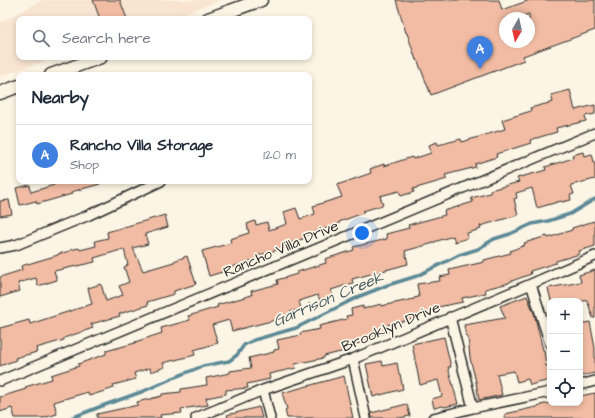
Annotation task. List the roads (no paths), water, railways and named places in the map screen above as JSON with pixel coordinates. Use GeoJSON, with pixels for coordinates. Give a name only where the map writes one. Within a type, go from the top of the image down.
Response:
{"type":"FeatureCollection","features":[{"type":"Feature","properties":{"kind":"main road"},"geometry":{"type":"LineString","coordinates":[[216,16],[261,0]]}},
{"type":"Feature","properties":{"kind":"main road"},"geometry":{"type":"LineString","coordinates":[[59,72],[93,60]]}},
{"type":"Feature","properties":{"kind":"main road"},"geometry":{"type":"LineString","coordinates":[[0,93],[16,87]]}},
{"type":"Feature","properties":{"kind":"street","name":"Rancho Villa Drive"},"geometry":{"type":"LineString","coordinates":[[0,381],[595,133]]}},
{"type":"Feature","properties":{"kind":"street"},"geometry":{"type":"LineString","coordinates":[[0,248],[16,245],[89,216],[155,184]]}},
{"type":"Feature","properties":{"kind":"street","name":"Brooklyn Drive"},"geometry":{"type":"LineString","coordinates":[[196,418],[263,390],[354,358],[595,256]]}},
{"type":"Feature","properties":{"kind":"street"},"geometry":{"type":"LineString","coordinates":[[531,284],[547,335]]}},
{"type":"Feature","properties":{"kind":"street"},"geometry":{"type":"LineString","coordinates":[[450,317],[473,408]]}},
{"type":"Feature","properties":{"kind":"street"},"geometry":{"type":"LineString","coordinates":[[354,358],[366,418]]}},
{"type":"Feature","properties":{"kind":"street"},"geometry":{"type":"LineString","coordinates":[[583,384],[595,381]]}},
{"type":"Feature","properties":{"kind":"street"},"geometry":{"type":"LineString","coordinates":[[263,390],[270,418]]}},
{"type":"Feature","properties":{"kind":"street"},"geometry":{"type":"LineString","coordinates":[[433,418],[547,393]]}},
{"type":"Feature","properties":{"kind":"waterway","name":"Garrison Creek"},"geometry":{"type":"LineString","coordinates":[[71,418],[144,391],[203,366],[229,361],[237,355],[244,345],[254,340],[296,328],[360,296],[417,276],[459,255],[478,249],[494,239],[510,234],[532,224],[570,214],[595,199]]}},
{"type":"Feature","properties":{"kind":"place","name":"Rancho Villa Storage"},"geometry":{"type":"Point","coordinates":[480,69]}}]}
